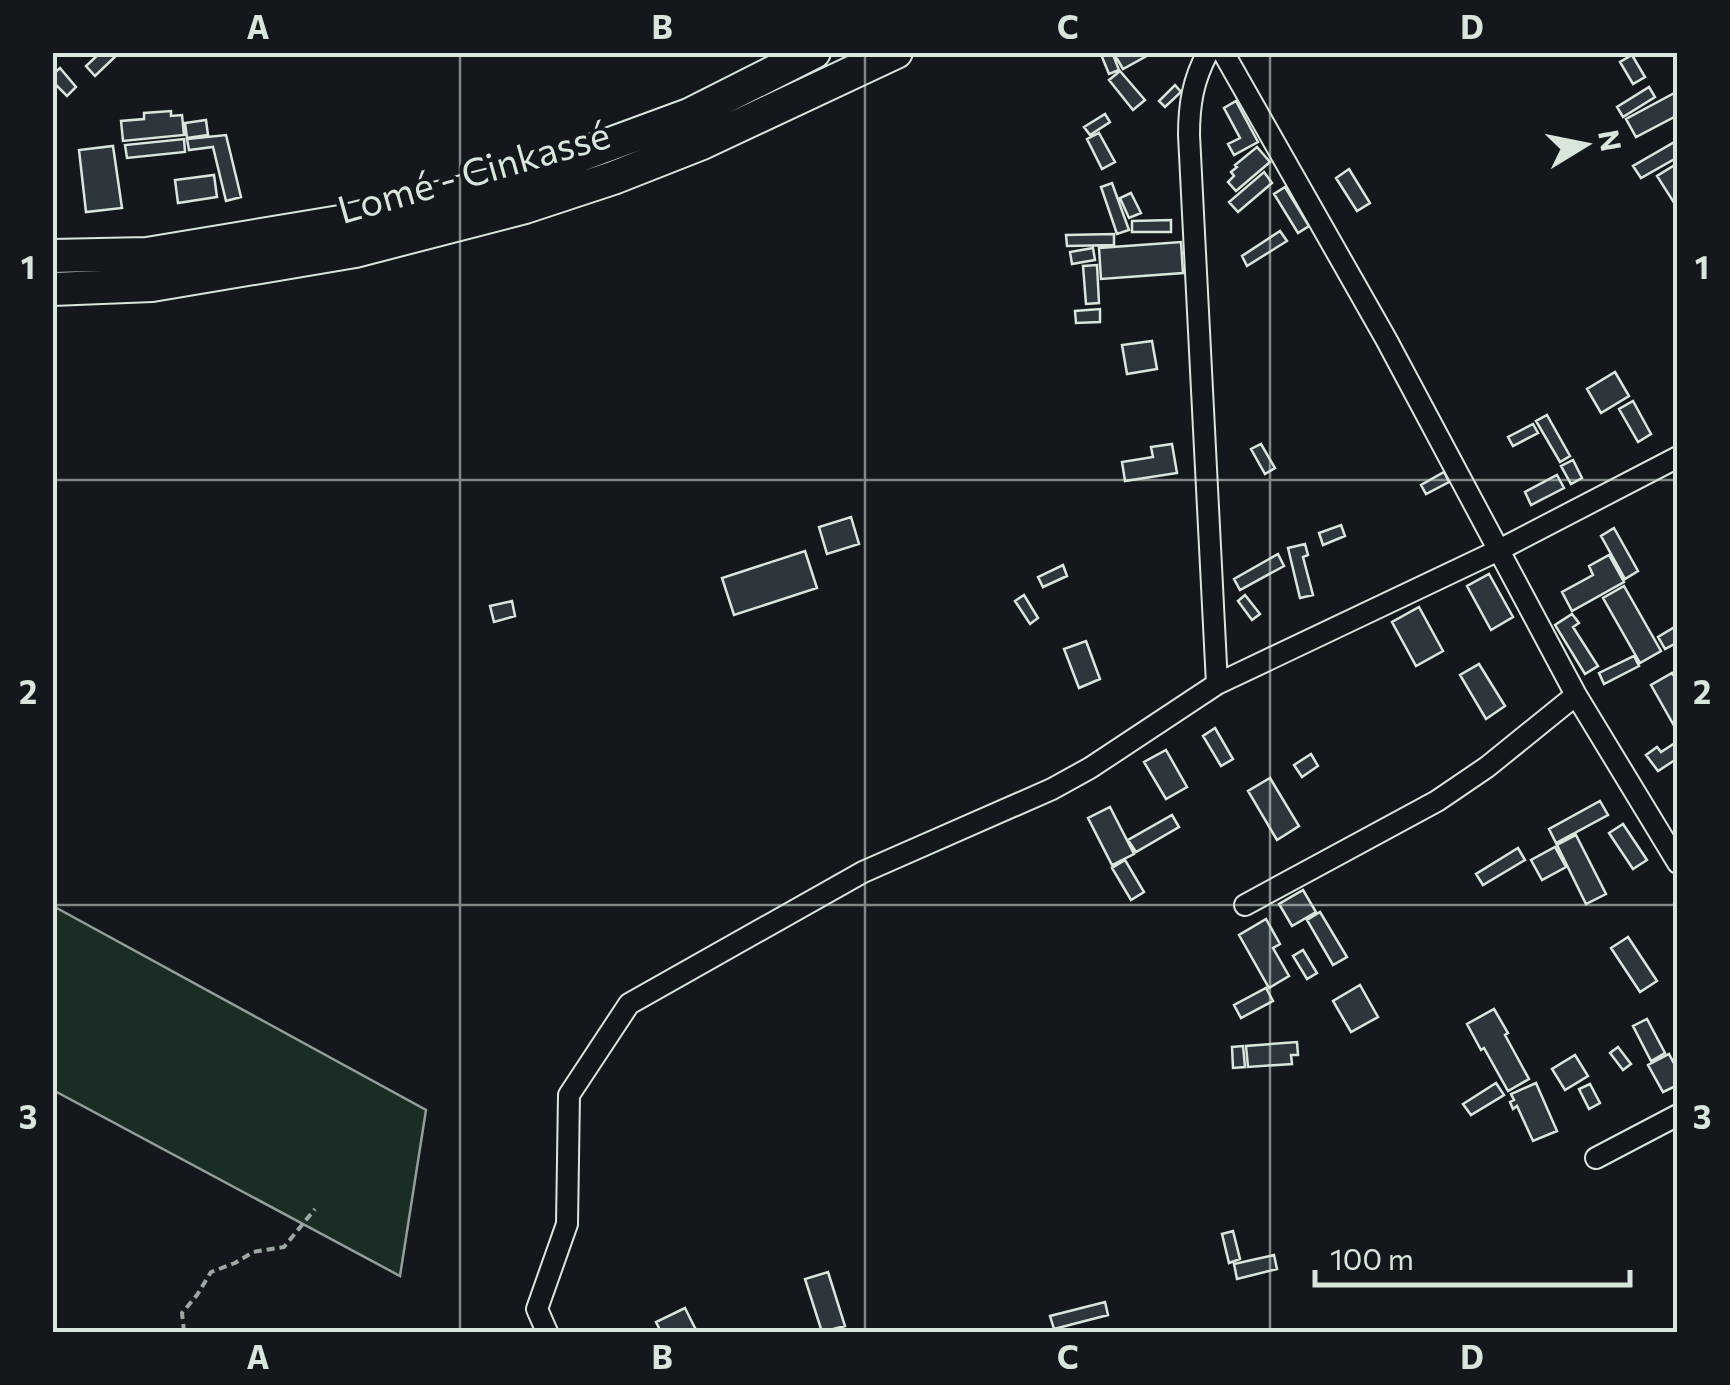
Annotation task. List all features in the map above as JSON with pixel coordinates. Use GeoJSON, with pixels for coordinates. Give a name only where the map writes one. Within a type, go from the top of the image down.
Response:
{"type":"FeatureCollection","features":[{"type":"Feature","properties":{"kind":"highway","name":"Lomé - Cinkassé"},"geometry":{"type":"LineString","coordinates":[[52,289],[149,270],[514,178],[689,115],[814,52]]}},
{"type":"Feature","properties":{"kind":"highway","name":"Lomé - Cinkassé"},"geometry":{"type":"LineString","coordinates":[[52,256],[149,270],[355,251],[525,207],[612,178],[702,142],[896,52]]}},
{"type":"Feature","properties":{"kind":"street"},"geometry":{"type":"LineString","coordinates":[[1208,52],[1192,93],[1189,135],[1217,684]]}},
{"type":"Feature","properties":{"kind":"street"},"geometry":{"type":"LineString","coordinates":[[1223,52],[1372,314],[1576,695],[1678,863]]}},
{"type":"Feature","properties":{"kind":"street"},"geometry":{"type":"LineString","coordinates":[[547,1332],[538,1308],[568,1224],[569,1095],[629,1004],[863,872],[1052,789],[1217,684],[1499,550],[1678,457]]}},
{"type":"Feature","properties":{"kind":"street"},"geometry":{"type":"LineString","coordinates":[[1245,906],[1449,793],[1488,767],[1576,695]]}},
{"type":"Feature","properties":{"kind":"street"},"geometry":{"type":"LineString","coordinates":[[1596,1158],[1678,1114]]}},
{"type":"Feature","properties":{"kind":"path"},"geometry":{"type":"LineString","coordinates":[[184,1332],[182,1313],[210,1272],[253,1252],[284,1247],[315,1209]]}},
{"type":"Feature","properties":{"kind":"green space"},"geometry":{"type":"Polygon","coordinates":[[[53,906],[426,1110],[400,1276],[53,1090],[53,906]]]}},
{"type":"Feature","properties":{"kind":"building"},"geometry":{"type":"Polygon","coordinates":[[[101,52],[120,52],[95,76],[86,66],[101,52]]]}},
{"type":"Feature","properties":{"kind":"building"},"geometry":{"type":"Polygon","coordinates":[[[1100,52],[1112,52],[1119,70],[1109,74],[1100,52]]]}},
{"type":"Feature","properties":{"kind":"building"},"geometry":{"type":"Polygon","coordinates":[[[1123,52],[1154,52],[1123,69],[1116,57],[1123,52]]]}},
{"type":"Feature","properties":{"kind":"building"},"geometry":{"type":"Polygon","coordinates":[[[1632,55],[1645,77],[1633,84],[1620,62],[1632,55]]]}},
{"type":"Feature","properties":{"kind":"building"},"geometry":{"type":"Polygon","coordinates":[[[60,68],[76,87],[67,96],[52,81],[52,75],[60,68]]]}},
{"type":"Feature","properties":{"kind":"building"},"geometry":{"type":"Polygon","coordinates":[[[1120,71],[1145,100],[1133,110],[1109,80],[1120,71]]]}},
{"type":"Feature","properties":{"kind":"building"},"geometry":{"type":"Polygon","coordinates":[[[1175,85],[1181,92],[1165,107],[1159,101],[1175,85]]]}},
{"type":"Feature","properties":{"kind":"building"},"geometry":{"type":"Polygon","coordinates":[[[1649,87],[1655,97],[1623,117],[1617,107],[1649,87]]]}},
{"type":"Feature","properties":{"kind":"building"},"geometry":{"type":"Polygon","coordinates":[[[1678,91],[1678,115],[1636,137],[1626,119],[1678,91]]]}},
{"type":"Feature","properties":{"kind":"building"},"geometry":{"type":"Polygon","coordinates":[[[1236,101],[1258,142],[1234,155],[1228,144],[1240,138],[1224,108],[1236,101]]]}},
{"type":"Feature","properties":{"kind":"building"},"geometry":{"type":"Polygon","coordinates":[[[171,111],[171,116],[182,115],[184,135],[123,141],[121,121],[144,119],[144,113],[171,111]]]}},
{"type":"Feature","properties":{"kind":"building"},"geometry":{"type":"Polygon","coordinates":[[[1105,114],[1110,122],[1090,135],[1084,127],[1105,114]]]}},
{"type":"Feature","properties":{"kind":"building"},"geometry":{"type":"Polygon","coordinates":[[[206,120],[208,135],[187,138],[185,123],[206,120]]]}},
{"type":"Feature","properties":{"kind":"building"},"geometry":{"type":"Polygon","coordinates":[[[1099,133],[1115,162],[1102,169],[1087,139],[1099,133]]]}},
{"type":"Feature","properties":{"kind":"building"},"geometry":{"type":"Polygon","coordinates":[[[226,135],[241,197],[226,201],[213,147],[189,150],[187,139],[226,135]]]}},
{"type":"Feature","properties":{"kind":"building"},"geometry":{"type":"Polygon","coordinates":[[[184,139],[185,152],[127,158],[125,145],[184,139]]]}},
{"type":"Feature","properties":{"kind":"building"},"geometry":{"type":"Polygon","coordinates":[[[1678,140],[1678,157],[1641,178],[1633,166],[1678,140]]]}},
{"type":"Feature","properties":{"kind":"building"},"geometry":{"type":"Polygon","coordinates":[[[113,146],[122,208],[86,212],[79,150],[113,146]]]}},
{"type":"Feature","properties":{"kind":"building"},"geometry":{"type":"Polygon","coordinates":[[[1257,147],[1270,162],[1236,191],[1228,182],[1234,176],[1231,172],[1257,147]]]}},
{"type":"Feature","properties":{"kind":"building"},"geometry":{"type":"Polygon","coordinates":[[[1678,163],[1678,209],[1657,176],[1678,163]]]}},
{"type":"Feature","properties":{"kind":"building"},"geometry":{"type":"Polygon","coordinates":[[[1349,169],[1370,203],[1357,211],[1336,178],[1349,169]]]}},
{"type":"Feature","properties":{"kind":"building"},"geometry":{"type":"Polygon","coordinates":[[[1264,172],[1272,183],[1238,212],[1229,202],[1264,172]]]}},
{"type":"Feature","properties":{"kind":"building"},"geometry":{"type":"Polygon","coordinates":[[[214,175],[217,197],[178,203],[175,180],[214,175]]]}},
{"type":"Feature","properties":{"kind":"building"},"geometry":{"type":"Polygon","coordinates":[[[1112,183],[1129,230],[1117,234],[1101,187],[1112,183]]]}},
{"type":"Feature","properties":{"kind":"building"},"geometry":{"type":"Polygon","coordinates":[[[1285,187],[1309,226],[1298,233],[1274,194],[1285,187]]]}},
{"type":"Feature","properties":{"kind":"building"},"geometry":{"type":"Polygon","coordinates":[[[1131,193],[1141,213],[1129,218],[1120,198],[1131,193]]]}},
{"type":"Feature","properties":{"kind":"building"},"geometry":{"type":"Polygon","coordinates":[[[1171,220],[1171,232],[1132,232],[1132,221],[1171,220]]]}},
{"type":"Feature","properties":{"kind":"building"},"geometry":{"type":"Polygon","coordinates":[[[1280,231],[1287,241],[1247,266],[1242,256],[1280,231]]]}},
{"type":"Feature","properties":{"kind":"building"},"geometry":{"type":"Polygon","coordinates":[[[1114,234],[1114,245],[1067,246],[1066,235],[1114,234]]]}},
{"type":"Feature","properties":{"kind":"building"},"geometry":{"type":"Polygon","coordinates":[[[1181,242],[1183,273],[1101,279],[1099,248],[1181,242]]]}},
{"type":"Feature","properties":{"kind":"building"},"geometry":{"type":"Polygon","coordinates":[[[1093,248],[1095,260],[1072,264],[1070,252],[1093,248]]]}},
{"type":"Feature","properties":{"kind":"building"},"geometry":{"type":"Polygon","coordinates":[[[1097,265],[1099,303],[1086,304],[1083,266],[1097,265]]]}},
{"type":"Feature","properties":{"kind":"building"},"geometry":{"type":"Polygon","coordinates":[[[1100,309],[1100,322],[1076,323],[1075,311],[1100,309]]]}},
{"type":"Feature","properties":{"kind":"building"},"geometry":{"type":"Polygon","coordinates":[[[1152,341],[1157,369],[1127,374],[1122,345],[1152,341]]]}},
{"type":"Feature","properties":{"kind":"building"},"geometry":{"type":"Polygon","coordinates":[[[1615,372],[1629,396],[1601,413],[1587,389],[1615,372]]]}},
{"type":"Feature","properties":{"kind":"building"},"geometry":{"type":"Polygon","coordinates":[[[1633,401],[1651,434],[1638,442],[1619,409],[1633,401]]]}},
{"type":"Feature","properties":{"kind":"building"},"geometry":{"type":"Polygon","coordinates":[[[1547,415],[1570,456],[1560,462],[1536,421],[1547,415]]]}},
{"type":"Feature","properties":{"kind":"building"},"geometry":{"type":"Polygon","coordinates":[[[1533,424],[1538,433],[1513,446],[1508,437],[1533,424]]]}},
{"type":"Feature","properties":{"kind":"building"},"geometry":{"type":"Polygon","coordinates":[[[1172,444],[1177,473],[1125,481],[1122,462],[1153,457],[1151,447],[1172,444]]]}},
{"type":"Feature","properties":{"kind":"building"},"geometry":{"type":"Polygon","coordinates":[[[1261,444],[1275,468],[1265,474],[1251,449],[1261,444]]]}},
{"type":"Feature","properties":{"kind":"building"},"geometry":{"type":"Polygon","coordinates":[[[1573,460],[1582,478],[1571,484],[1561,466],[1573,460]]]}},
{"type":"Feature","properties":{"kind":"building"},"geometry":{"type":"Polygon","coordinates":[[[1444,472],[1449,482],[1426,494],[1421,485],[1444,472]]]}},
{"type":"Feature","properties":{"kind":"building"},"geometry":{"type":"Polygon","coordinates":[[[1557,475],[1564,488],[1531,505],[1525,492],[1557,475]]]}},
{"type":"Feature","properties":{"kind":"building"},"geometry":{"type":"Polygon","coordinates":[[[851,517],[859,544],[827,554],[819,527],[851,517]]]}},
{"type":"Feature","properties":{"kind":"building"},"geometry":{"type":"Polygon","coordinates":[[[1341,525],[1345,536],[1323,545],[1319,533],[1341,525]]]}},
{"type":"Feature","properties":{"kind":"building"},"geometry":{"type":"Polygon","coordinates":[[[1614,528],[1638,571],[1625,579],[1601,536],[1614,528]]]}},
{"type":"Feature","properties":{"kind":"building"},"geometry":{"type":"Polygon","coordinates":[[[1305,544],[1308,555],[1303,557],[1313,595],[1300,598],[1288,548],[1305,544]]]}},
{"type":"Feature","properties":{"kind":"building"},"geometry":{"type":"Polygon","coordinates":[[[805,551],[817,588],[734,615],[722,578],[805,551]]]}},
{"type":"Feature","properties":{"kind":"building"},"geometry":{"type":"Polygon","coordinates":[[[1278,554],[1284,566],[1240,590],[1234,579],[1278,554]]]}},
{"type":"Feature","properties":{"kind":"building"},"geometry":{"type":"Polygon","coordinates":[[[1609,555],[1624,582],[1572,611],[1562,592],[1593,575],[1589,566],[1609,555]]]}},
{"type":"Feature","properties":{"kind":"building"},"geometry":{"type":"Polygon","coordinates":[[[1063,565],[1067,576],[1043,587],[1038,577],[1063,565]]]}},
{"type":"Feature","properties":{"kind":"building"},"geometry":{"type":"Polygon","coordinates":[[[1489,574],[1513,617],[1491,630],[1467,586],[1489,574]]]}},
{"type":"Feature","properties":{"kind":"building"},"geometry":{"type":"Polygon","coordinates":[[[1624,586],[1661,651],[1640,663],[1603,598],[1624,586]]]}},
{"type":"Feature","properties":{"kind":"building"},"geometry":{"type":"Polygon","coordinates":[[[1024,595],[1038,618],[1030,624],[1015,601],[1024,595]]]}},
{"type":"Feature","properties":{"kind":"building"},"geometry":{"type":"Polygon","coordinates":[[[1245,595],[1260,614],[1252,620],[1238,601],[1245,595]]]}},
{"type":"Feature","properties":{"kind":"building"},"geometry":{"type":"Polygon","coordinates":[[[512,601],[515,616],[494,622],[490,606],[512,601]]]}},
{"type":"Feature","properties":{"kind":"building"},"geometry":{"type":"Polygon","coordinates":[[[1419,607],[1443,651],[1416,666],[1392,622],[1419,607]]]}},
{"type":"Feature","properties":{"kind":"building"},"geometry":{"type":"Polygon","coordinates":[[[1572,614],[1579,623],[1573,627],[1598,666],[1585,674],[1555,625],[1572,614]]]}},
{"type":"Feature","properties":{"kind":"building"},"geometry":{"type":"Polygon","coordinates":[[[1678,625],[1678,642],[1665,649],[1658,637],[1678,625]]]}},
{"type":"Feature","properties":{"kind":"building"},"geometry":{"type":"Polygon","coordinates":[[[1086,641],[1100,679],[1079,688],[1064,649],[1086,641]]]}},
{"type":"Feature","properties":{"kind":"building"},"geometry":{"type":"Polygon","coordinates":[[[1634,656],[1639,666],[1604,684],[1599,673],[1634,656]]]}},
{"type":"Feature","properties":{"kind":"building"},"geometry":{"type":"Polygon","coordinates":[[[1479,664],[1505,706],[1486,719],[1460,675],[1479,664]]]}},
{"type":"Feature","properties":{"kind":"building"},"geometry":{"type":"Polygon","coordinates":[[[1672,673],[1678,682],[1677,731],[1651,685],[1672,673]]]}},
{"type":"Feature","properties":{"kind":"building"},"geometry":{"type":"Polygon","coordinates":[[[1215,728],[1233,759],[1221,766],[1203,736],[1215,728]]]}},
{"type":"Feature","properties":{"kind":"building"},"geometry":{"type":"Polygon","coordinates":[[[1678,741],[1678,758],[1658,771],[1646,755],[1657,747],[1661,752],[1678,741]]]}},
{"type":"Feature","properties":{"kind":"building"},"geometry":{"type":"Polygon","coordinates":[[[1166,750],[1187,787],[1166,799],[1144,762],[1166,750]]]}},
{"type":"Feature","properties":{"kind":"building"},"geometry":{"type":"Polygon","coordinates":[[[1311,754],[1318,766],[1302,777],[1294,765],[1311,754]]]}},
{"type":"Feature","properties":{"kind":"building"},"geometry":{"type":"Polygon","coordinates":[[[1270,778],[1299,826],[1277,840],[1248,791],[1270,778]]]}},
{"type":"Feature","properties":{"kind":"building"},"geometry":{"type":"Polygon","coordinates":[[[1600,801],[1608,815],[1556,843],[1549,829],[1600,801]]]}},
{"type":"Feature","properties":{"kind":"building"},"geometry":{"type":"Polygon","coordinates":[[[1110,807],[1134,854],[1112,865],[1088,818],[1110,807]]]}},
{"type":"Feature","properties":{"kind":"building"},"geometry":{"type":"Polygon","coordinates":[[[1172,815],[1179,827],[1136,852],[1128,840],[1172,815]]]}},
{"type":"Feature","properties":{"kind":"building"},"geometry":{"type":"Polygon","coordinates":[[[1623,824],[1647,860],[1633,869],[1609,833],[1623,824]]]}},
{"type":"Feature","properties":{"kind":"building"},"geometry":{"type":"Polygon","coordinates":[[[1576,835],[1606,894],[1586,904],[1557,845],[1576,835]]]}},
{"type":"Feature","properties":{"kind":"building"},"geometry":{"type":"Polygon","coordinates":[[[1555,847],[1566,867],[1542,880],[1531,860],[1555,847]]]}},
{"type":"Feature","properties":{"kind":"building"},"geometry":{"type":"Polygon","coordinates":[[[1518,848],[1525,860],[1483,885],[1476,874],[1518,848]]]}},
{"type":"Feature","properties":{"kind":"building"},"geometry":{"type":"Polygon","coordinates":[[[1125,860],[1144,892],[1131,900],[1112,868],[1125,860]]]}},
{"type":"Feature","properties":{"kind":"building"},"geometry":{"type":"Polygon","coordinates":[[[1303,890],[1316,912],[1292,926],[1279,904],[1303,890]]]}},
{"type":"Feature","properties":{"kind":"building"},"geometry":{"type":"Polygon","coordinates":[[[1320,912],[1347,957],[1333,965],[1307,920],[1320,912]]]}},
{"type":"Feature","properties":{"kind":"building"},"geometry":{"type":"Polygon","coordinates":[[[1266,919],[1280,944],[1273,948],[1289,976],[1269,988],[1239,935],[1266,919]]]}},
{"type":"Feature","properties":{"kind":"building"},"geometry":{"type":"Polygon","coordinates":[[[1628,937],[1657,981],[1640,992],[1611,948],[1628,937]]]}},
{"type":"Feature","properties":{"kind":"building"},"geometry":{"type":"Polygon","coordinates":[[[1303,950],[1317,973],[1307,979],[1293,956],[1303,950]]]}},
{"type":"Feature","properties":{"kind":"building"},"geometry":{"type":"Polygon","coordinates":[[[1360,985],[1378,1017],[1351,1032],[1333,1001],[1360,985]]]}},
{"type":"Feature","properties":{"kind":"building"},"geometry":{"type":"Polygon","coordinates":[[[1266,988],[1273,1001],[1241,1018],[1234,1005],[1266,988]]]}},
{"type":"Feature","properties":{"kind":"building"},"geometry":{"type":"Polygon","coordinates":[[[1494,1009],[1529,1079],[1508,1091],[1467,1024],[1494,1009]]]}},
{"type":"Feature","properties":{"kind":"building"},"geometry":{"type":"Polygon","coordinates":[[[1647,1019],[1665,1053],[1651,1061],[1633,1026],[1647,1019]]]}},
{"type":"Feature","properties":{"kind":"building"},"geometry":{"type":"Polygon","coordinates":[[[1297,1042],[1298,1055],[1291,1055],[1292,1064],[1248,1067],[1246,1046],[1297,1042]]]}},
{"type":"Feature","properties":{"kind":"building"},"geometry":{"type":"Polygon","coordinates":[[[1243,1046],[1245,1067],[1233,1068],[1232,1047],[1243,1046]]]}},
{"type":"Feature","properties":{"kind":"building"},"geometry":{"type":"Polygon","coordinates":[[[1618,1047],[1631,1064],[1623,1070],[1610,1053],[1618,1047]]]}},
{"type":"Feature","properties":{"kind":"building"},"geometry":{"type":"Polygon","coordinates":[[[1669,1054],[1678,1071],[1678,1085],[1663,1092],[1648,1065],[1669,1054]]]}},
{"type":"Feature","properties":{"kind":"building"},"geometry":{"type":"Polygon","coordinates":[[[1575,1055],[1588,1076],[1565,1090],[1552,1069],[1575,1055]]]}},
{"type":"Feature","properties":{"kind":"building"},"geometry":{"type":"Polygon","coordinates":[[[1496,1083],[1504,1095],[1471,1115],[1463,1104],[1496,1083]]]}},
{"type":"Feature","properties":{"kind":"building"},"geometry":{"type":"Polygon","coordinates":[[[1536,1083],[1557,1131],[1533,1141],[1517,1106],[1513,1109],[1510,1102],[1514,1100],[1511,1094],[1536,1083]]]}},
{"type":"Feature","properties":{"kind":"building"},"geometry":{"type":"Polygon","coordinates":[[[1590,1084],[1600,1103],[1589,1109],[1579,1089],[1590,1084]]]}},
{"type":"Feature","properties":{"kind":"building"},"geometry":{"type":"Polygon","coordinates":[[[1233,1231],[1240,1259],[1229,1263],[1222,1234],[1233,1231]]]}},
{"type":"Feature","properties":{"kind":"building"},"geometry":{"type":"Polygon","coordinates":[[[1274,1255],[1277,1269],[1237,1279],[1234,1264],[1274,1255]]]}},
{"type":"Feature","properties":{"kind":"building"},"geometry":{"type":"Polygon","coordinates":[[[828,1272],[845,1326],[822,1332],[805,1279],[828,1272]]]}},
{"type":"Feature","properties":{"kind":"building"},"geometry":{"type":"Polygon","coordinates":[[[1105,1302],[1108,1315],[1054,1329],[1050,1316],[1105,1302]]]}},
{"type":"Feature","properties":{"kind":"building"},"geometry":{"type":"Polygon","coordinates":[[[685,1308],[697,1332],[661,1332],[656,1322],[685,1308]]]}}]}
